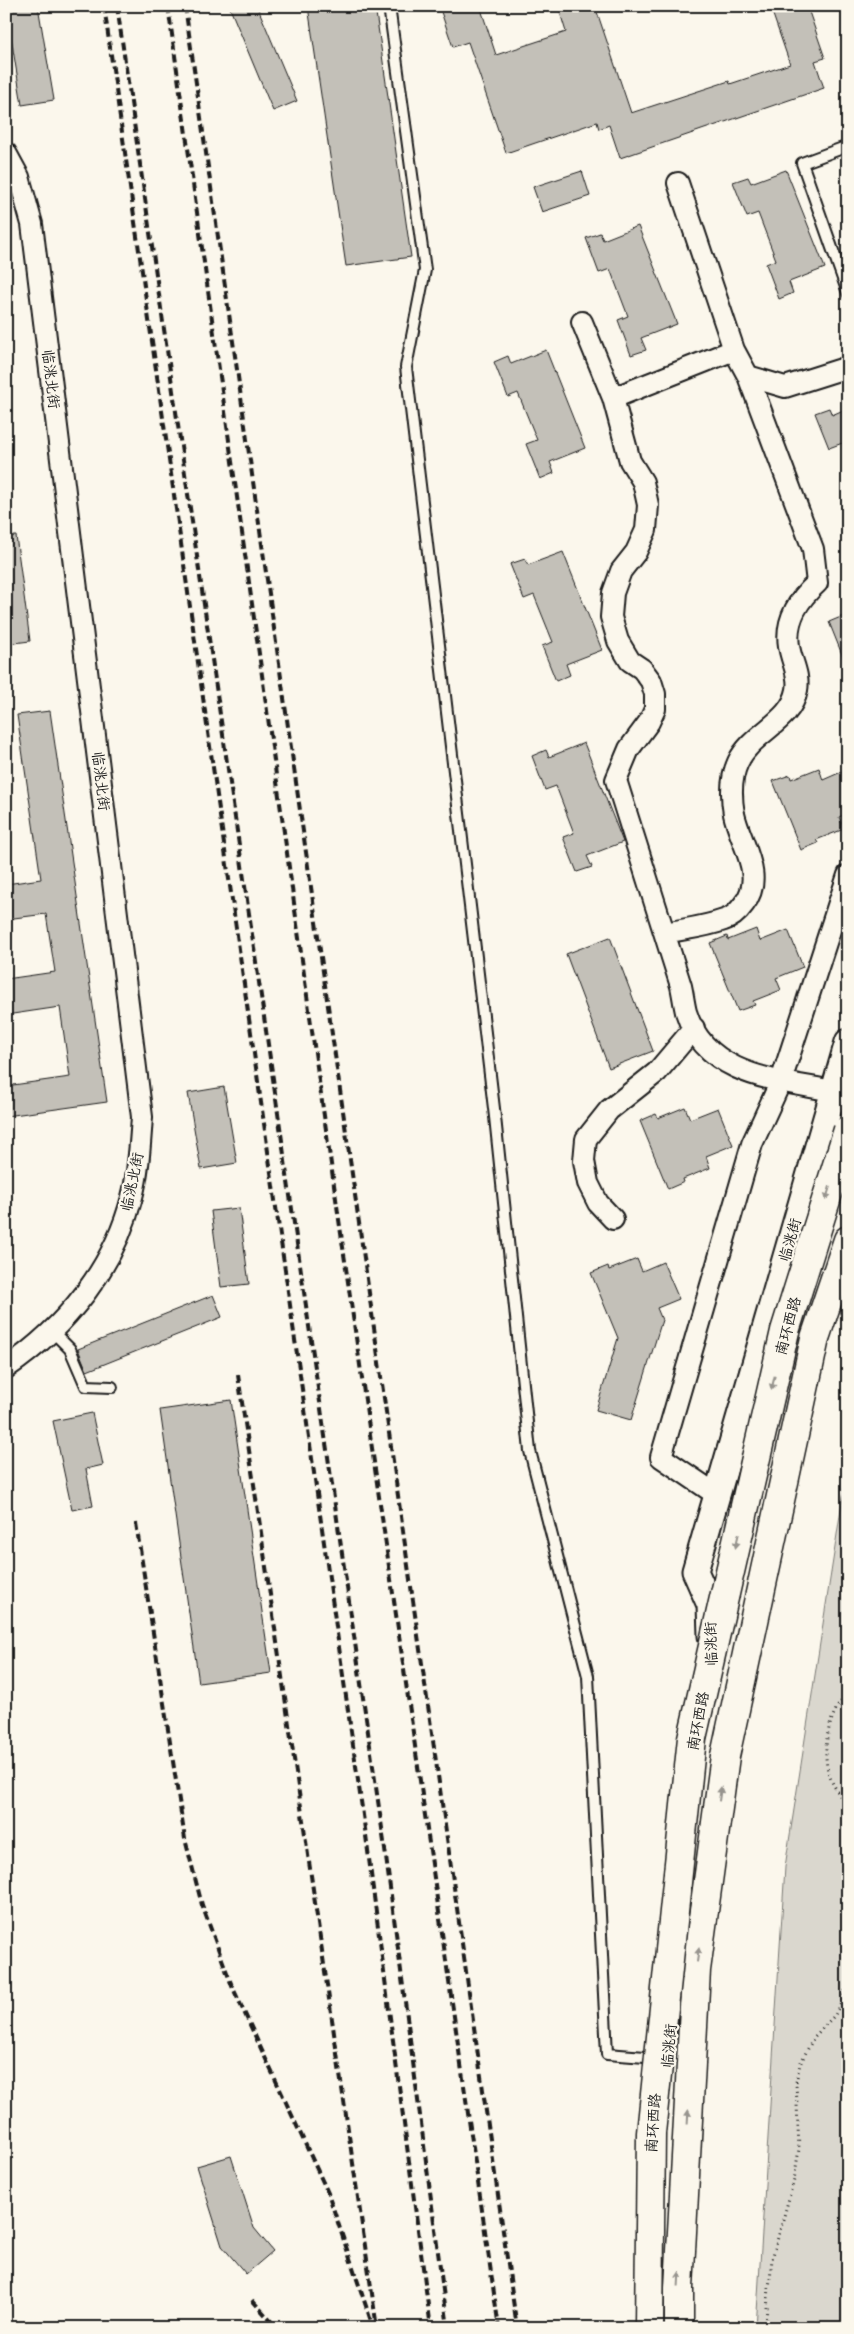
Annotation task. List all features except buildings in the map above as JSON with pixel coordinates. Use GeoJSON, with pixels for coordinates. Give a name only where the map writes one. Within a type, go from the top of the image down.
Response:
{"type":"FeatureCollection","features":[{"type":"Feature","properties":{"kind":"highway","name":"南环西路"},"geometry":{"type":"LineString","coordinates":[[650,2328],[651,2132],[692,1738],[785,1331],[848,1130]]}},
{"type":"Feature","properties":{"kind":"highway","name":"南环西路"},"geometry":{"type":"LineString","coordinates":[[679,2328],[679,2288],[696,1970],[725,1756],[815,1338],[848,1240]]}},
{"type":"Feature","properties":{"kind":"street","name":"临洮北街"},"geometry":{"type":"LineString","coordinates":[[6,153],[19,177],[32,224],[142,1117],[132,1197],[119,1235],[102,1272],[79,1303],[26,1355],[6,1368]]}},
{"type":"Feature","properties":{"kind":"street"},"geometry":{"type":"LineString","coordinates":[[664,933],[726,920],[738,911],[748,899],[753,884],[752,869],[734,815],[732,788],[738,762],[753,740],[785,715],[793,704],[798,677],[789,646],[789,628],[794,610],[803,595],[817,583],[813,549],[748,376],[734,350],[678,183]]}},
{"type":"Feature","properties":{"kind":"street"},"geometry":{"type":"LineString","coordinates":[[582,322],[613,398],[630,461],[643,482],[648,506],[646,530],[636,552],[621,571],[612,593],[612,617],[618,641],[630,661],[642,669],[651,681],[655,694],[655,709],[649,722],[630,749],[616,780],[681,986],[686,1014],[699,1038],[719,1059],[743,1073],[833,1091]]}},
{"type":"Feature","properties":{"kind":"street"},"geometry":{"type":"LineString","coordinates":[[613,398],[734,350]]}},
{"type":"Feature","properties":{"kind":"street"},"geometry":{"type":"LineString","coordinates":[[748,376],[784,387],[848,366]]}},
{"type":"Feature","properties":{"kind":"street"},"geometry":{"type":"LineString","coordinates":[[717,1495],[660,1457],[752,1144],[781,1080],[848,875]]}},
{"type":"Feature","properties":{"kind":"street"},"geometry":{"type":"LineString","coordinates":[[613,1219],[598,1203],[588,1183],[584,1161],[586,1139],[609,1110],[657,1072],[694,1028]]}},
{"type":"Feature","properties":{"kind":"street","name":"临洮街"},"geometry":{"type":"LineString","coordinates":[[655,2328],[656,2253],[667,2058],[712,1668],[710,1605],[695,1571],[848,1042]]}},
{"type":"Feature","properties":{"kind":"lane"},"geometry":{"type":"LineString","coordinates":[[389,6],[425,270],[406,367],[494,1107],[530,1452],[588,1676],[606,2054],[667,2058]]}},
{"type":"Feature","properties":{"kind":"lane"},"geometry":{"type":"LineString","coordinates":[[848,146],[802,163],[848,293]]}},
{"type":"Feature","properties":{"kind":"lane"},"geometry":{"type":"LineString","coordinates":[[52,1330],[70,1349],[86,1386],[112,1387]]}},
{"type":"Feature","properties":{"kind":"path"},"geometry":{"type":"LineString","coordinates":[[848,1694],[837,1707],[831,1721],[826,1753],[828,1770],[848,1810]]}},
{"type":"Feature","properties":{"kind":"path"},"geometry":{"type":"LineString","coordinates":[[765,2328],[772,2259],[794,2180],[800,2149],[796,2082],[800,2064],[814,2037],[836,2015],[848,1979]]}},
{"type":"Feature","properties":{"kind":"shaded area"},"geometry":{"type":"Polygon","coordinates":[[[848,1464],[848,2328],[756,2328],[785,1867],[848,1464]]]}},
{"type":"Feature","properties":{"kind":"railway"},"geometry":{"type":"LineString","coordinates":[[104,6],[366,1836],[431,2328]]}},
{"type":"Feature","properties":{"kind":"railway"},"geometry":{"type":"LineString","coordinates":[[117,6],[384,1842],[448,2328]]}},
{"type":"Feature","properties":{"kind":"railway"},"geometry":{"type":"LineString","coordinates":[[168,6],[320,1088],[499,2328]]}},
{"type":"Feature","properties":{"kind":"railway"},"geometry":{"type":"LineString","coordinates":[[185,6],[517,2328]]}},
{"type":"Feature","properties":{"kind":"railway"},"geometry":{"type":"LineString","coordinates":[[238,1375],[377,2328]]}},
{"type":"Feature","properties":{"kind":"railway"},"geometry":{"type":"LineString","coordinates":[[136,1523],[185,1839],[202,1905],[232,1986],[328,2193],[371,2321]]}},
{"type":"Feature","properties":{"kind":"railway"},"geometry":{"type":"LineString","coordinates":[[252,2300],[277,2328]]}}]}
